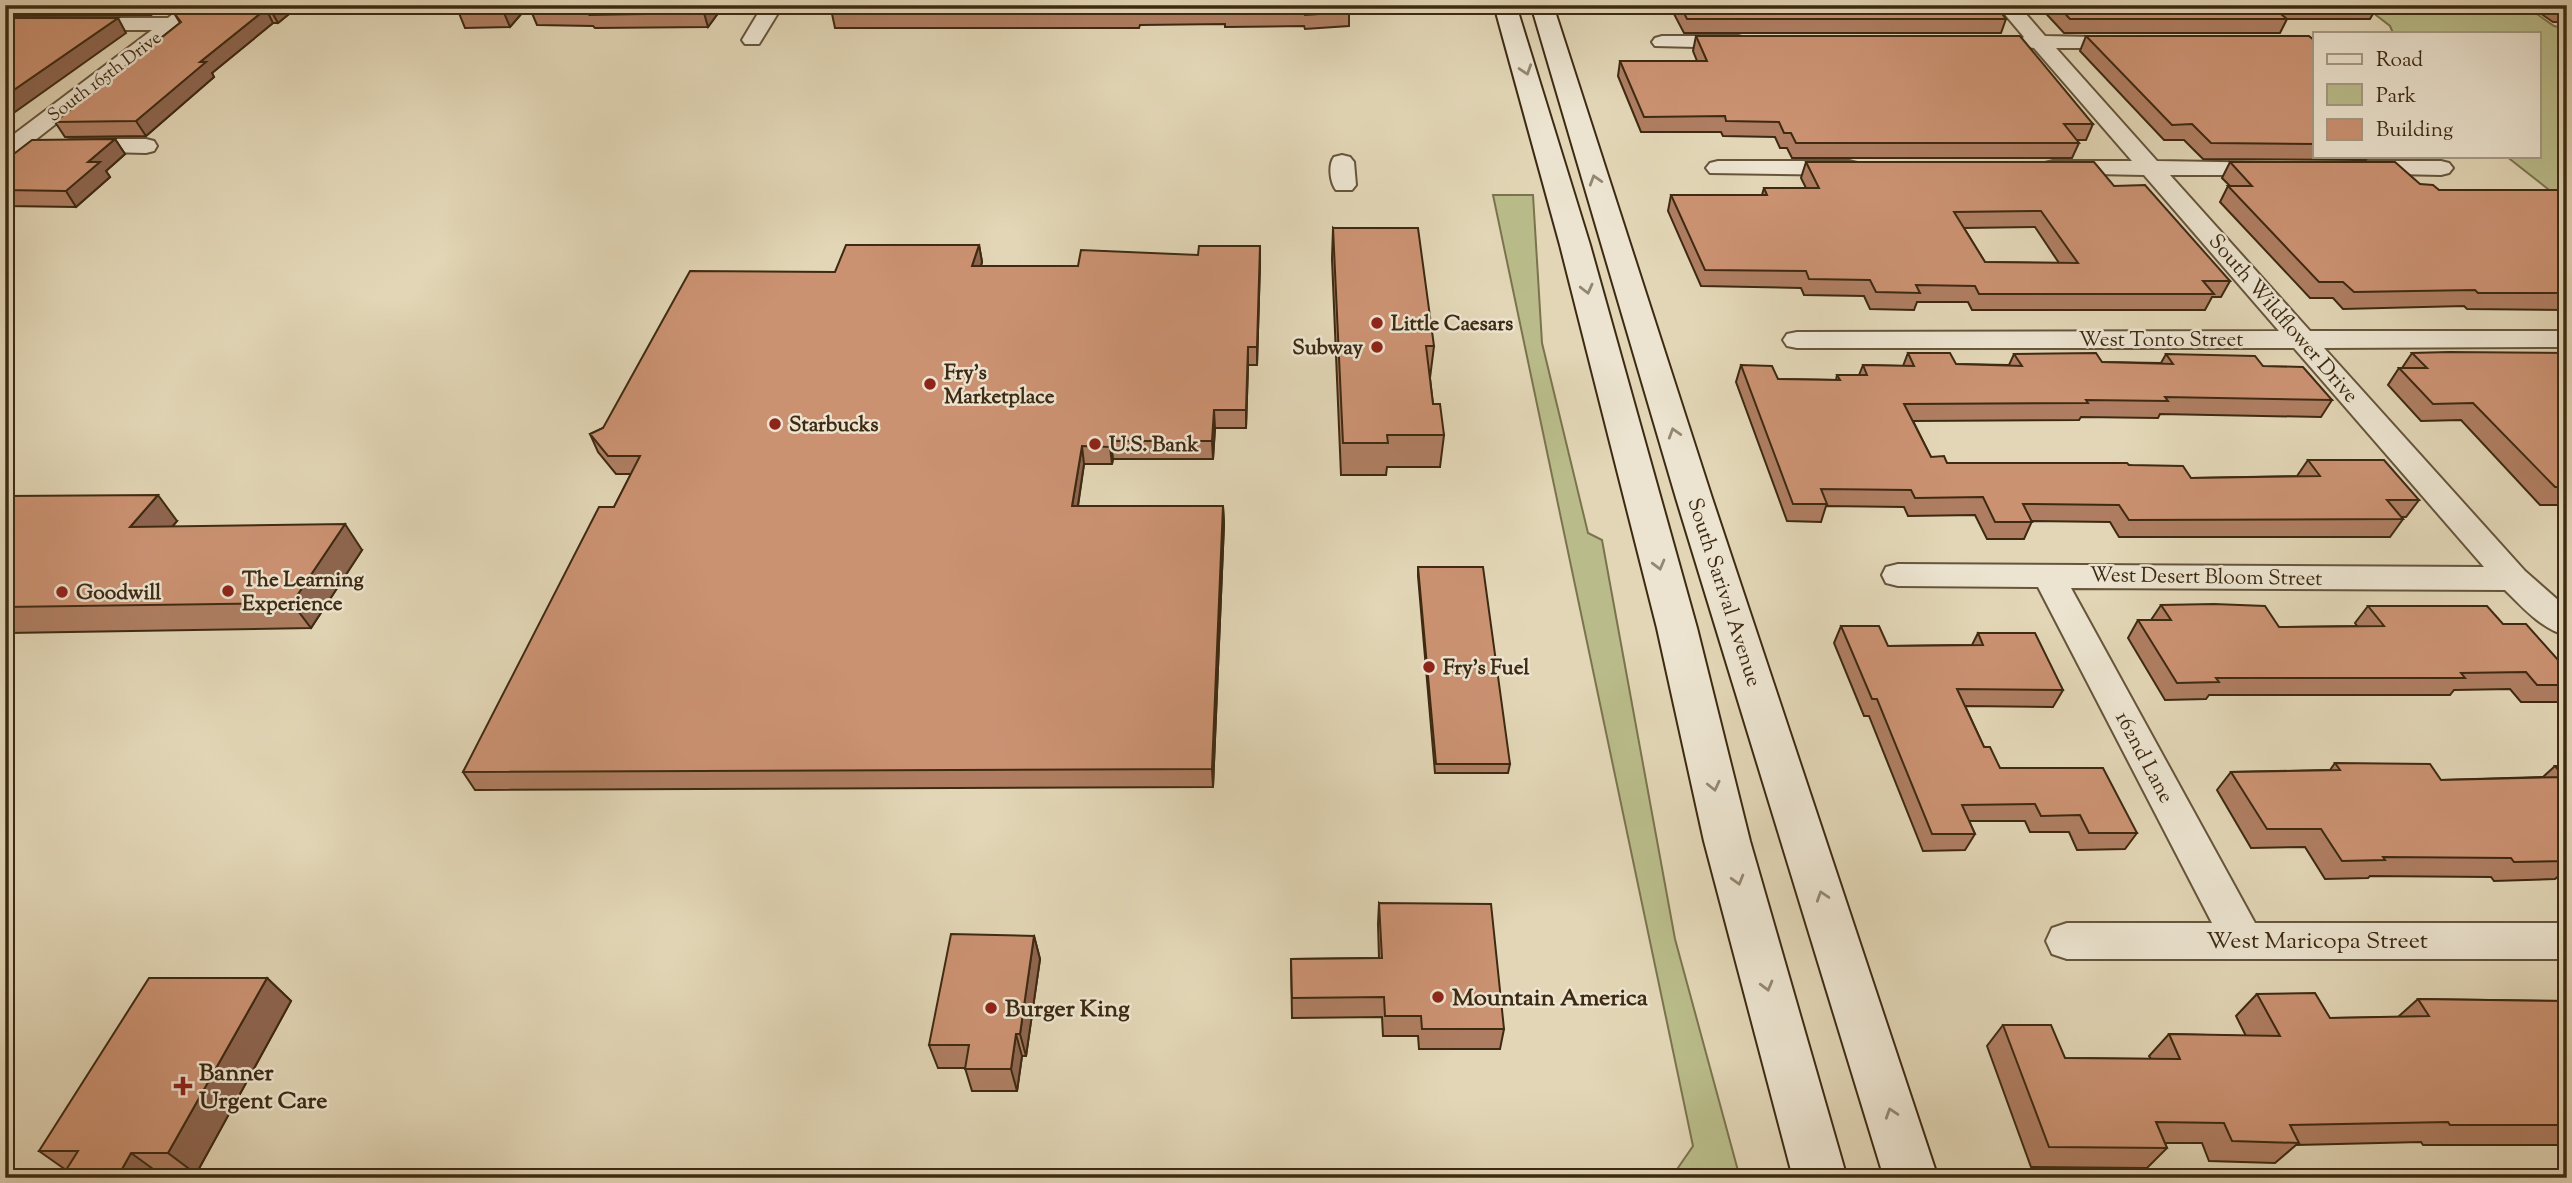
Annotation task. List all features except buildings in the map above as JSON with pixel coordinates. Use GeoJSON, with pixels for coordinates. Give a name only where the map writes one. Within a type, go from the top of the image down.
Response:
{"type":"FeatureCollection","features":[{"type":"Feature","properties":{"kind":"main road"},"geometry":{"type":"LineString","coordinates":[[1505,5],[1576,245],[1677,628],[1727,841],[1820,1178]]}},
{"type":"Feature","properties":{"kind":"main road","name":"South Sarival Avenue"},"geometry":{"type":"LineString","coordinates":[[1542,5],[1694,498],[1911,1178]]}},
{"type":"Feature","properties":{"kind":"main road"},"geometry":{"type":"LineString","coordinates":[[1576,245],[1615,245]]}},
{"type":"Feature","properties":{"kind":"main road"},"geometry":{"type":"LineString","coordinates":[[1641,499],[1694,498]]}},
{"type":"Feature","properties":{"kind":"street","name":"South 165th Drive"},"geometry":{"type":"LineString","coordinates":[[8,147],[197,5]]}},
{"type":"Feature","properties":{"kind":"street"},"geometry":{"type":"LineString","coordinates":[[752,40],[773,5]]}},
{"type":"Feature","properties":{"kind":"street","name":"South Wildflower Drive"},"geometry":{"type":"LineString","coordinates":[[2007,5],[2513,579],[2546,611],[2567,624]]}},
{"type":"Feature","properties":{"kind":"street"},"geometry":{"type":"LineString","coordinates":[[5,24],[171,24]]}},
{"type":"Feature","properties":{"kind":"street"},"geometry":{"type":"LineString","coordinates":[[1662,42],[1758,42]]}},
{"type":"Feature","properties":{"kind":"street"},"geometry":{"type":"LineString","coordinates":[[2003,42],[2153,42]]}},
{"type":"Feature","properties":{"kind":"street"},"geometry":{"type":"LineString","coordinates":[[8,147],[146,146]]}},
{"type":"Feature","properties":{"kind":"street"},"geometry":{"type":"LineString","coordinates":[[1718,168],[1872,168]]}},
{"type":"Feature","properties":{"kind":"street"},"geometry":{"type":"LineString","coordinates":[[2025,168],[2294,168]]}},
{"type":"Feature","properties":{"kind":"street"},"geometry":{"type":"LineString","coordinates":[[2334,168],[2441,168]]}},
{"type":"Feature","properties":{"kind":"street","name":"West Tonto Street"},"geometry":{"type":"LineString","coordinates":[[1797,340],[2567,339]]}},
{"type":"Feature","properties":{"kind":"street","name":"162nd Lane"},"geometry":{"type":"LineString","coordinates":[[2047,574],[2242,939]]}},
{"type":"Feature","properties":{"kind":"street","name":"West Desert Bloom Street"},"geometry":{"type":"LineString","coordinates":[[1898,575],[2513,579]]}},
{"type":"Feature","properties":{"kind":"street","name":"West Maricopa Street"},"geometry":{"type":"LineString","coordinates":[[2067,941],[2567,941]]}},
{"type":"Feature","properties":{"kind":"green space"},"geometry":{"type":"Polygon","coordinates":[[[2363,5],[2524,5],[2554,26],[2567,29],[2567,204],[2509,158],[2540,158],[2540,32],[2393,32],[2390,26],[2363,5]]]}},
{"type":"Feature","properties":{"kind":"green space"},"geometry":{"type":"Polygon","coordinates":[[[1493,195],[1533,195],[1542,343],[1588,533],[1602,540],[1675,939],[1740,1178],[1671,1178],[1693,1146],[1493,195]]]}},
{"type":"Feature","properties":{"kind":"place","name":"Little Caesars"},"geometry":{"type":"Point","coordinates":[1377,323]}},
{"type":"Feature","properties":{"kind":"place","name":"Subway"},"geometry":{"type":"Point","coordinates":[1377,347]}},
{"type":"Feature","properties":{"kind":"place","name":"Fry's Marketplace"},"geometry":{"type":"Point","coordinates":[930,384]}},
{"type":"Feature","properties":{"kind":"place","name":"Starbucks"},"geometry":{"type":"Point","coordinates":[775,424]}},
{"type":"Feature","properties":{"kind":"place","name":"U.S. Bank"},"geometry":{"type":"Point","coordinates":[1095,444]}},
{"type":"Feature","properties":{"kind":"place","name":"The Learning Experience"},"geometry":{"type":"Point","coordinates":[228,591]}},
{"type":"Feature","properties":{"kind":"place","name":"Goodwill"},"geometry":{"type":"Point","coordinates":[62,592]}},
{"type":"Feature","properties":{"kind":"place","name":"Fry's Fuel"},"geometry":{"type":"Point","coordinates":[1429,667]}},
{"type":"Feature","properties":{"kind":"place","name":"Mountain America"},"geometry":{"type":"Point","coordinates":[1438,997]}},
{"type":"Feature","properties":{"kind":"place","name":"Burger King"},"geometry":{"type":"Point","coordinates":[991,1008]}},
{"type":"Feature","properties":{"kind":"place","name":"Banner Urgent Care"},"geometry":{"type":"Point","coordinates":[183,1086]}}]}
